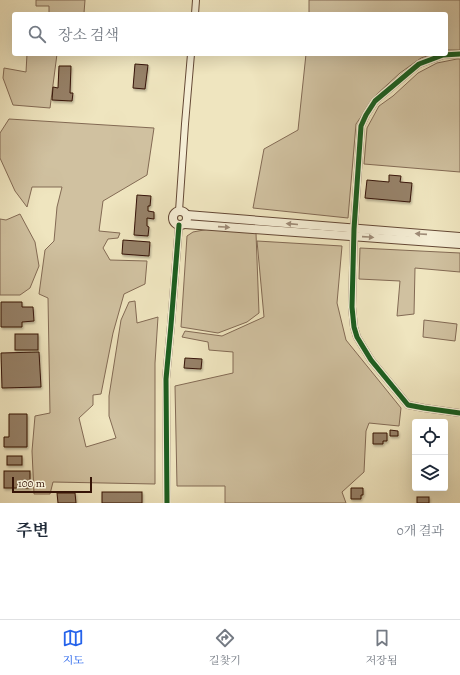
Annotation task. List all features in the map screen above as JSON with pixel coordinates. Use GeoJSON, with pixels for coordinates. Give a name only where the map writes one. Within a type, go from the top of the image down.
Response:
{"type":"FeatureCollection","features":[{"type":"Feature","properties":{"kind":"street"},"geometry":{"type":"LineString","coordinates":[[195,12],[196,0]]}},
{"type":"Feature","properties":{"kind":"street"},"geometry":{"type":"LineString","coordinates":[[448,55],[460,54]]}},
{"type":"Feature","properties":{"kind":"street"},"geometry":{"type":"LineString","coordinates":[[179,211],[191,56]]}},
{"type":"Feature","properties":{"kind":"street"},"geometry":{"type":"LineString","coordinates":[[440,56],[419,64],[375,101],[361,126],[354,232],[352,318],[357,337],[362,347],[408,405],[460,413]]}},
{"type":"Feature","properties":{"kind":"street"},"geometry":{"type":"LineString","coordinates":[[460,237],[354,232],[182,224],[175,223],[173,218],[175,213],[184,211],[187,215],[354,232],[460,244]]}},
{"type":"Feature","properties":{"kind":"street"},"geometry":{"type":"LineString","coordinates":[[182,224],[188,220],[187,215]]}},
{"type":"Feature","properties":{"kind":"street"},"geometry":{"type":"LineString","coordinates":[[167,503],[166,379],[182,224]]}},
{"type":"Feature","properties":{"kind":"shaded area"},"geometry":{"type":"Polygon","coordinates":[[[36,0],[85,0],[84,12],[49,12],[49,6],[36,6],[36,0]]]}},
{"type":"Feature","properties":{"kind":"shaded area"},"geometry":{"type":"Polygon","coordinates":[[[309,0],[460,0],[460,50],[448,50],[448,12],[309,12],[309,0]]]}},
{"type":"Feature","properties":{"kind":"shaded area"},"geometry":{"type":"Polygon","coordinates":[[[27,56],[57,56],[50,108],[13,105],[3,78],[4,68],[26,72],[27,56]]]}},
{"type":"Feature","properties":{"kind":"shaded area"},"geometry":{"type":"Polygon","coordinates":[[[306,56],[427,56],[421,58],[400,73],[376,95],[356,124],[348,218],[253,208],[264,149],[298,130],[306,56]]]}},
{"type":"Feature","properties":{"kind":"shaded area"},"geometry":{"type":"Polygon","coordinates":[[[460,59],[460,172],[364,164],[367,128],[379,106],[393,96],[418,73],[437,63],[460,59]]]}},
{"type":"Feature","properties":{"kind":"shaded area"},"geometry":{"type":"Polygon","coordinates":[[[9,119],[154,128],[147,175],[103,201],[99,231],[120,233],[118,238],[108,239],[103,248],[110,260],[147,261],[145,284],[124,294],[113,333],[101,394],[93,395],[93,405],[79,418],[86,447],[116,438],[109,416],[109,396],[121,320],[129,302],[135,301],[137,323],[158,317],[155,363],[155,484],[53,482],[50,494],[34,494],[32,451],[35,416],[50,413],[48,298],[39,294],[45,250],[54,241],[57,207],[62,187],[32,187],[27,207],[15,191],[0,158],[0,133],[9,119]]]}},
{"type":"Feature","properties":{"kind":"shaded area"},"geometry":{"type":"Polygon","coordinates":[[[20,214],[35,242],[39,266],[30,288],[20,295],[0,295],[0,219],[6,220],[20,214]]]}},
{"type":"Feature","properties":{"kind":"shaded area"},"geometry":{"type":"Polygon","coordinates":[[[209,229],[256,233],[259,313],[247,322],[218,333],[181,327],[187,236],[193,232],[209,229]]]}},
{"type":"Feature","properties":{"kind":"shaded area"},"geometry":{"type":"Polygon","coordinates":[[[257,241],[342,246],[337,303],[346,340],[401,408],[399,426],[369,423],[366,431],[364,472],[342,492],[346,503],[225,503],[225,486],[177,486],[175,386],[233,373],[233,352],[209,350],[208,342],[182,337],[185,331],[222,336],[264,317],[257,241]]]}},
{"type":"Feature","properties":{"kind":"shaded area"},"geometry":{"type":"Polygon","coordinates":[[[360,248],[460,253],[460,272],[415,268],[414,314],[397,316],[400,281],[359,279],[360,248]]]}},
{"type":"Feature","properties":{"kind":"shaded area"},"geometry":{"type":"Polygon","coordinates":[[[424,320],[457,324],[455,341],[423,337],[424,320]]]}},
{"type":"Feature","properties":{"kind":"building"},"geometry":{"type":"Polygon","coordinates":[[[135,64],[148,65],[145,89],[133,88],[135,64]]]}},
{"type":"Feature","properties":{"kind":"building"},"geometry":{"type":"Polygon","coordinates":[[[59,66],[71,66],[70,93],[73,93],[72,101],[52,100],[53,87],[58,88],[59,66]]]}},
{"type":"Feature","properties":{"kind":"building"},"geometry":{"type":"Polygon","coordinates":[[[389,175],[401,176],[400,182],[412,183],[410,202],[365,198],[367,180],[389,182],[389,175]]]}},
{"type":"Feature","properties":{"kind":"building"},"geometry":{"type":"Polygon","coordinates":[[[137,195],[151,196],[148,211],[154,212],[154,219],[147,218],[147,226],[149,227],[148,236],[134,235],[137,195]]]}},
{"type":"Feature","properties":{"kind":"building"},"geometry":{"type":"Polygon","coordinates":[[[123,240],[150,242],[149,256],[122,254],[123,240]]]}},
{"type":"Feature","properties":{"kind":"building"},"geometry":{"type":"Polygon","coordinates":[[[1,302],[22,302],[22,307],[33,307],[34,321],[22,322],[22,327],[1,327],[1,302]]]}},
{"type":"Feature","properties":{"kind":"building"},"geometry":{"type":"Polygon","coordinates":[[[15,334],[38,334],[38,350],[15,350],[15,334]]]}},
{"type":"Feature","properties":{"kind":"building"},"geometry":{"type":"Polygon","coordinates":[[[39,352],[41,387],[2,388],[1,353],[39,352]]]}},
{"type":"Feature","properties":{"kind":"building"},"geometry":{"type":"Polygon","coordinates":[[[185,358],[202,359],[201,369],[184,368],[185,358]]]}},
{"type":"Feature","properties":{"kind":"building"},"geometry":{"type":"Polygon","coordinates":[[[9,414],[27,414],[27,447],[4,447],[4,437],[9,437],[9,414]]]}},
{"type":"Feature","properties":{"kind":"building"},"geometry":{"type":"Polygon","coordinates":[[[390,430],[398,431],[398,436],[390,436],[390,430]]]}},
{"type":"Feature","properties":{"kind":"building"},"geometry":{"type":"Polygon","coordinates":[[[373,433],[387,433],[387,441],[383,441],[383,444],[373,444],[373,433]]]}},
{"type":"Feature","properties":{"kind":"building"},"geometry":{"type":"Polygon","coordinates":[[[7,456],[22,456],[22,465],[7,465],[7,456]]]}},
{"type":"Feature","properties":{"kind":"building"},"geometry":{"type":"Polygon","coordinates":[[[4,471],[30,471],[30,488],[4,488],[4,471]]]}},
{"type":"Feature","properties":{"kind":"building"},"geometry":{"type":"Polygon","coordinates":[[[351,488],[363,488],[363,495],[361,495],[361,499],[351,499],[351,488]]]}},
{"type":"Feature","properties":{"kind":"building"},"geometry":{"type":"Polygon","coordinates":[[[102,492],[142,492],[142,503],[102,503],[102,492]]]}},
{"type":"Feature","properties":{"kind":"building"},"geometry":{"type":"Polygon","coordinates":[[[57,493],[75,493],[76,503],[58,503],[57,493]]]}},
{"type":"Feature","properties":{"kind":"building"},"geometry":{"type":"Polygon","coordinates":[[[417,497],[429,497],[429,503],[417,503],[417,497]]]}},
{"type":"Feature","properties":{"kind":"cycle path"},"geometry":{"type":"LineString","coordinates":[[448,55],[460,54]]}},
{"type":"Feature","properties":{"kind":"cycle path"},"geometry":{"type":"LineString","coordinates":[[440,56],[419,64],[375,101],[361,126],[354,229],[352,307],[354,327],[357,337],[371,360],[408,405],[460,413]]}},
{"type":"Feature","properties":{"kind":"cycle path"},"geometry":{"type":"LineString","coordinates":[[167,503],[166,379],[179,225]]}}]}
